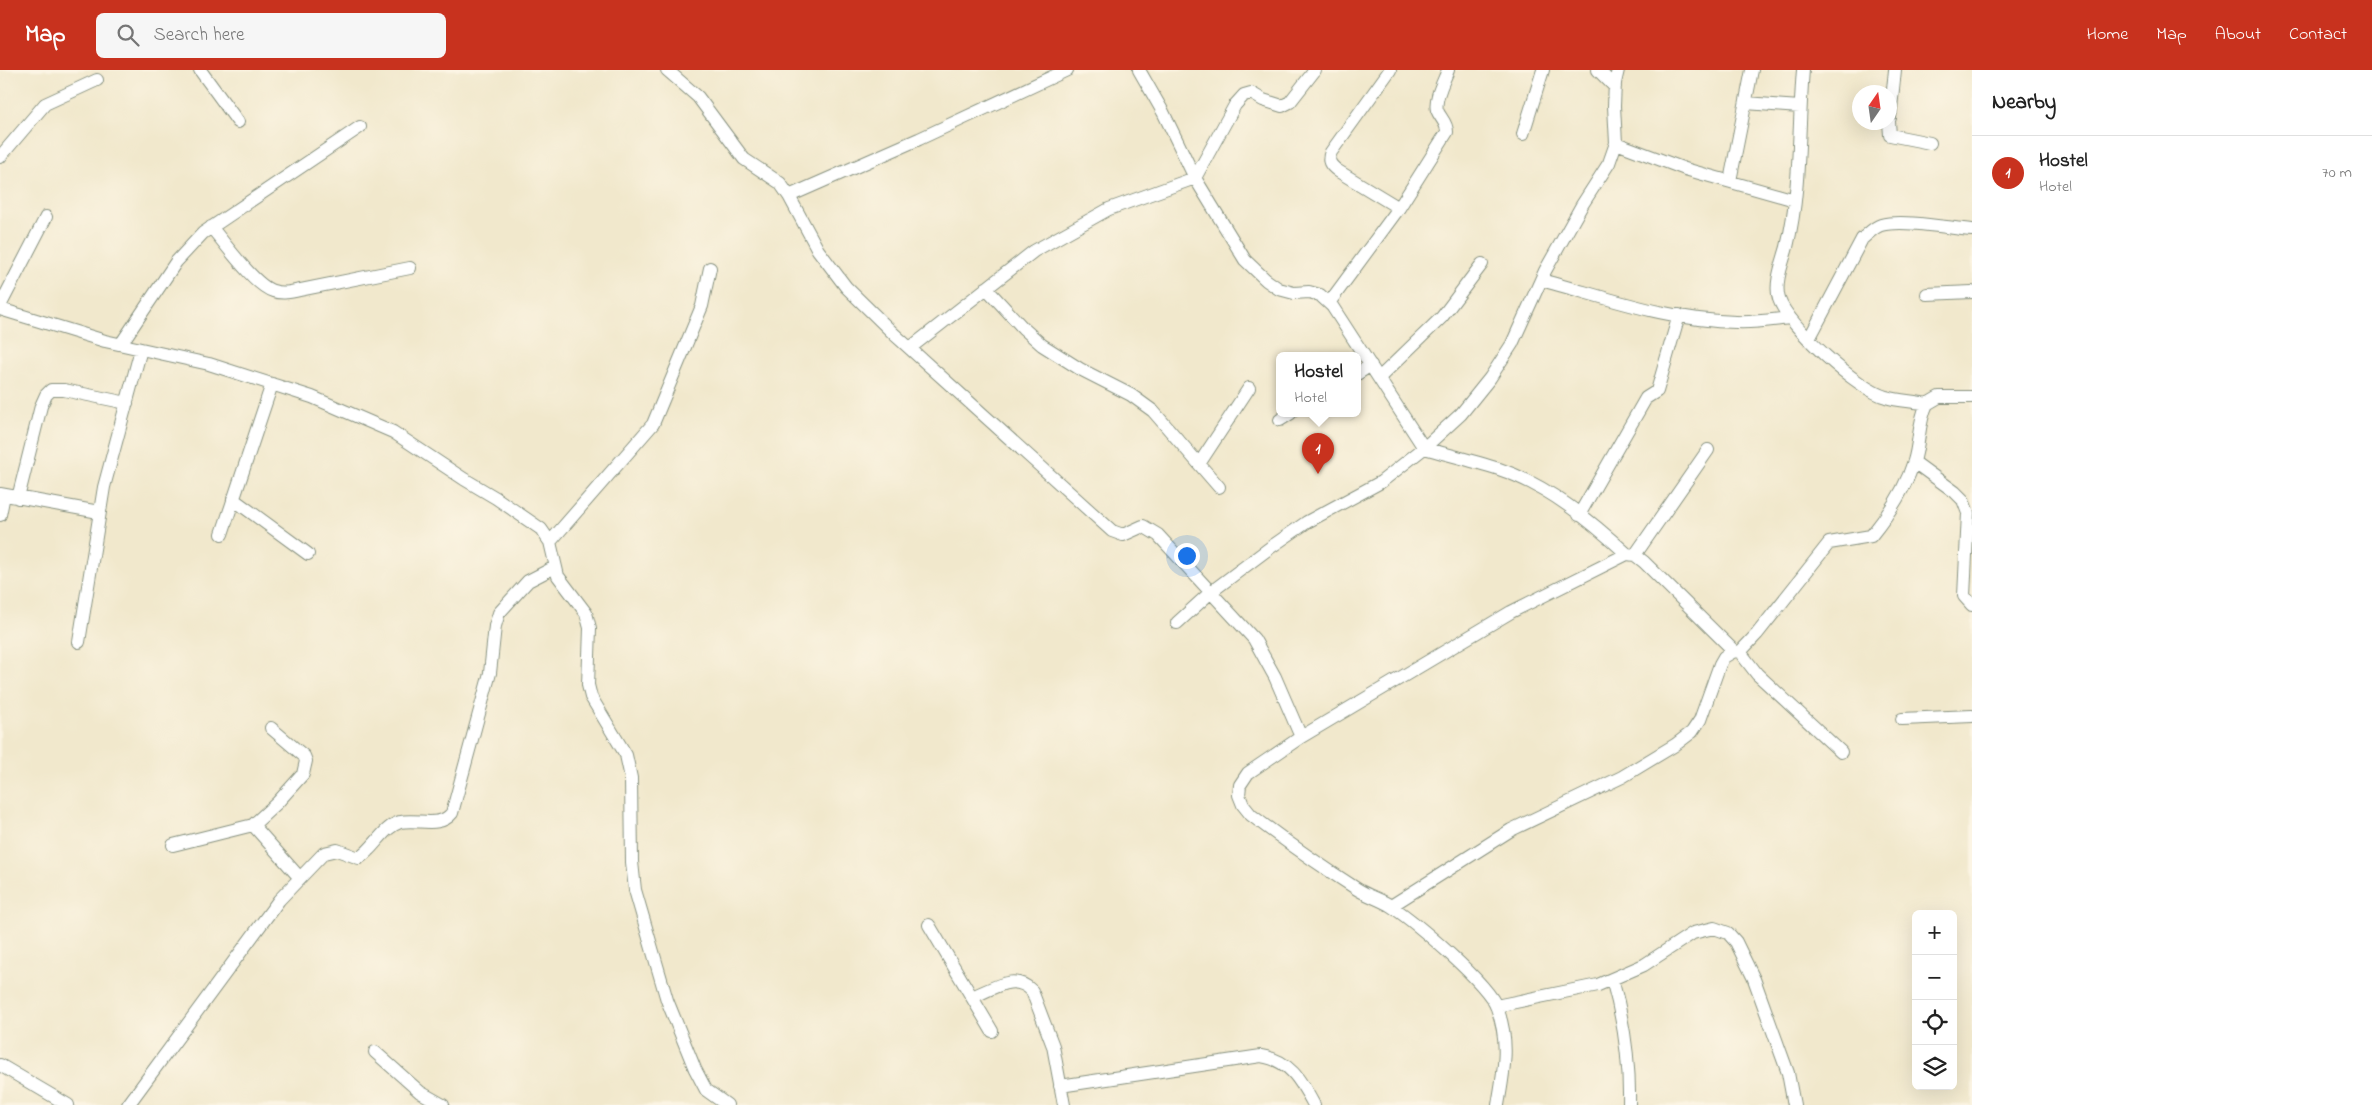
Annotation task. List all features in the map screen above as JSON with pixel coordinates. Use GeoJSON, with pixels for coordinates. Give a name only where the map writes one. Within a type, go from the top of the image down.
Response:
{"type":"FeatureCollection","features":[{"type":"Feature","properties":{"kind":"street"},"geometry":{"type":"LineString","coordinates":[[200,70],[238,122]]}},
{"type":"Feature","properties":{"kind":"street"},"geometry":{"type":"LineString","coordinates":[[667,70],[698,97],[731,145],[744,159],[780,183],[818,250],[846,287],[910,348],[1112,531],[1123,534],[1139,527],[1147,527],[1158,535],[1254,638],[1266,658],[1301,737]]}},
{"type":"Feature","properties":{"kind":"street"},"geometry":{"type":"LineString","coordinates":[[789,196],[919,139],[1067,70]]}},
{"type":"Feature","properties":{"kind":"street"},"geometry":{"type":"LineString","coordinates":[[1139,70],[1163,112],[1196,178],[1245,260],[1266,280],[1279,289],[1294,294],[1309,292],[1320,295],[1329,303],[1424,448],[1500,470],[1554,497],[1579,515],[1631,555],[1737,651],[1757,674],[1841,752]]}},
{"type":"Feature","properties":{"kind":"street"},"geometry":{"type":"LineString","coordinates":[[910,348],[1034,251],[1110,210],[1196,178],[1235,105],[1244,95],[1251,93],[1282,106],[1290,102],[1315,70]]}},
{"type":"Feature","properties":{"kind":"street"},"geometry":{"type":"LineString","coordinates":[[1390,70],[1331,152],[1328,159],[1331,166],[1338,171],[1399,208]]}},
{"type":"Feature","properties":{"kind":"street"},"geometry":{"type":"LineString","coordinates":[[1329,303],[1399,208],[1447,132],[1447,126],[1438,111],[1437,104],[1448,70]]}},
{"type":"Feature","properties":{"kind":"street"},"geometry":{"type":"LineString","coordinates":[[1523,134],[1543,70]]}},
{"type":"Feature","properties":{"kind":"street"},"geometry":{"type":"LineString","coordinates":[[1598,70],[1614,87]]}},
{"type":"Feature","properties":{"kind":"street"},"geometry":{"type":"LineString","coordinates":[[1176,623],[1211,592],[1307,522],[1381,482],[1424,448],[1461,414],[1490,378],[1512,344],[1541,280],[1582,205],[1609,163],[1616,143],[1614,87],[1618,70]]}},
{"type":"Feature","properties":{"kind":"street"},"geometry":{"type":"LineString","coordinates":[[1730,181],[1752,70]]}},
{"type":"Feature","properties":{"kind":"street"},"geometry":{"type":"LineString","coordinates":[[1802,70],[1792,229],[1778,284],[1778,298],[1790,318],[1845,373],[1871,391],[1886,398],[1927,404]]}},
{"type":"Feature","properties":{"kind":"street"},"geometry":{"type":"LineString","coordinates":[[1893,85],[1895,70]]}},
{"type":"Feature","properties":{"kind":"street"},"geometry":{"type":"LineString","coordinates":[[0,157],[45,104],[97,80]]}},
{"type":"Feature","properties":{"kind":"street"},"geometry":{"type":"LineString","coordinates":[[1746,103],[1800,107]]}},
{"type":"Feature","properties":{"kind":"street"},"geometry":{"type":"LineString","coordinates":[[121,344],[176,262],[189,246],[211,227],[360,127]]}},
{"type":"Feature","properties":{"kind":"street"},"geometry":{"type":"LineString","coordinates":[[1890,130],[1890,135],[1930,143]]}},
{"type":"Feature","properties":{"kind":"street"},"geometry":{"type":"LineString","coordinates":[[1616,143],[1685,169],[1795,200]]}},
{"type":"Feature","properties":{"kind":"street"},"geometry":{"type":"LineString","coordinates":[[46,218],[0,308],[121,344],[208,364],[312,396],[393,432],[533,521],[541,528],[550,542],[558,576],[586,613],[590,628],[588,686],[591,697],[626,755],[631,778],[632,862],[635,890],[667,1000],[695,1070],[706,1090],[727,1105]]}},
{"type":"Feature","properties":{"kind":"street"},"geometry":{"type":"LineString","coordinates":[[1809,339],[1862,239],[1869,232],[1880,226],[1893,223],[1972,230]]}},
{"type":"Feature","properties":{"kind":"street"},"geometry":{"type":"LineString","coordinates":[[211,227],[260,284],[272,291],[285,293],[410,268]]}},
{"type":"Feature","properties":{"kind":"street"},"geometry":{"type":"LineString","coordinates":[[1379,378],[1442,317],[1482,264]]}},
{"type":"Feature","properties":{"kind":"street"},"geometry":{"type":"LineString","coordinates":[[550,542],[653,424],[702,306],[710,268]]}},
{"type":"Feature","properties":{"kind":"street"},"geometry":{"type":"LineString","coordinates":[[1541,280],[1679,316],[1736,322],[1790,318]]}},
{"type":"Feature","properties":{"kind":"street"},"geometry":{"type":"LineString","coordinates":[[986,288],[1042,346],[1148,406],[1219,487]]}},
{"type":"Feature","properties":{"kind":"street"},"geometry":{"type":"LineString","coordinates":[[1928,294],[1972,292]]}},
{"type":"Feature","properties":{"kind":"street"},"geometry":{"type":"LineString","coordinates":[[1579,515],[1646,398],[1657,390],[1679,316]]}},
{"type":"Feature","properties":{"kind":"street"},"geometry":{"type":"LineString","coordinates":[[79,642],[99,512],[141,349]]}},
{"type":"Feature","properties":{"kind":"street"},"geometry":{"type":"LineString","coordinates":[[1361,371],[1371,365]]}},
{"type":"Feature","properties":{"kind":"street"},"geometry":{"type":"LineString","coordinates":[[222,534],[272,384]]}},
{"type":"Feature","properties":{"kind":"street"},"geometry":{"type":"LineString","coordinates":[[1199,464],[1249,388]]}},
{"type":"Feature","properties":{"kind":"street"},"geometry":{"type":"LineString","coordinates":[[18,498],[46,394],[51,390],[64,390],[127,403]]}},
{"type":"Feature","properties":{"kind":"street"},"geometry":{"type":"LineString","coordinates":[[1391,906],[1511,830],[1622,777],[1692,732],[1700,720],[1724,657],[1737,651],[1757,634],[1829,543],[1871,536],[1906,480],[1914,462],[1921,419],[1927,404],[1939,397],[1972,397]]}},
{"type":"Feature","properties":{"kind":"street"},"geometry":{"type":"LineString","coordinates":[[1280,420],[1285,417]]}},
{"type":"Feature","properties":{"kind":"street"},"geometry":{"type":"LineString","coordinates":[[1498,1105],[1506,1056],[1502,1025],[1496,1006],[1486,989],[1436,943],[1391,906],[1359,890],[1290,844],[1252,815],[1243,805],[1239,795],[1240,785],[1248,773],[1301,737],[1511,612],[1631,555],[1708,450]]}},
{"type":"Feature","properties":{"kind":"street"},"geometry":{"type":"LineString","coordinates":[[1914,462],[1955,492],[1963,500],[1970,513],[1964,596],[1972,605]]}},
{"type":"Feature","properties":{"kind":"street"},"geometry":{"type":"LineString","coordinates":[[0,515],[2,495],[99,512]]}},
{"type":"Feature","properties":{"kind":"street"},"geometry":{"type":"LineString","coordinates":[[233,499],[308,554]]}},
{"type":"Feature","properties":{"kind":"street"},"geometry":{"type":"LineString","coordinates":[[128,1105],[279,900],[324,853],[331,850],[359,858],[386,830],[397,823],[406,821],[437,822],[446,819],[452,813],[490,673],[495,626],[499,613],[528,581],[555,567]]}},
{"type":"Feature","properties":{"kind":"street"},"geometry":{"type":"LineString","coordinates":[[1902,719],[1972,716]]}},
{"type":"Feature","properties":{"kind":"street"},"geometry":{"type":"LineString","coordinates":[[174,845],[252,825],[303,774],[305,768],[304,756],[271,728]]}},
{"type":"Feature","properties":{"kind":"street"},"geometry":{"type":"LineString","coordinates":[[252,825],[300,878]]}},
{"type":"Feature","properties":{"kind":"street"},"geometry":{"type":"LineString","coordinates":[[929,925],[992,1031]]}},
{"type":"Feature","properties":{"kind":"street"},"geometry":{"type":"LineString","coordinates":[[1496,1006],[1598,985],[1644,965],[1693,933],[1714,928],[1728,933],[1736,942],[1754,979],[1788,1073],[1794,1105]]}},
{"type":"Feature","properties":{"kind":"street"},"geometry":{"type":"LineString","coordinates":[[1612,979],[1626,1038],[1630,1076],[1629,1105]]}},
{"type":"Feature","properties":{"kind":"street"},"geometry":{"type":"LineString","coordinates":[[972,997],[1011,981],[1025,984],[1032,991],[1053,1046],[1064,1105]]}},
{"type":"Feature","properties":{"kind":"street"},"geometry":{"type":"LineString","coordinates":[[375,1052],[420,1092],[443,1105]]}},
{"type":"Feature","properties":{"kind":"street"},"geometry":{"type":"LineString","coordinates":[[1060,1086],[1261,1056],[1274,1058],[1288,1066],[1303,1084],[1314,1105]]}},
{"type":"Feature","properties":{"kind":"street"},"geometry":{"type":"LineString","coordinates":[[0,1065],[68,1105]]}},
{"type":"Feature","properties":{"kind":"place","name":"Hostel"},"geometry":{"type":"Point","coordinates":[1318,474]}}]}
